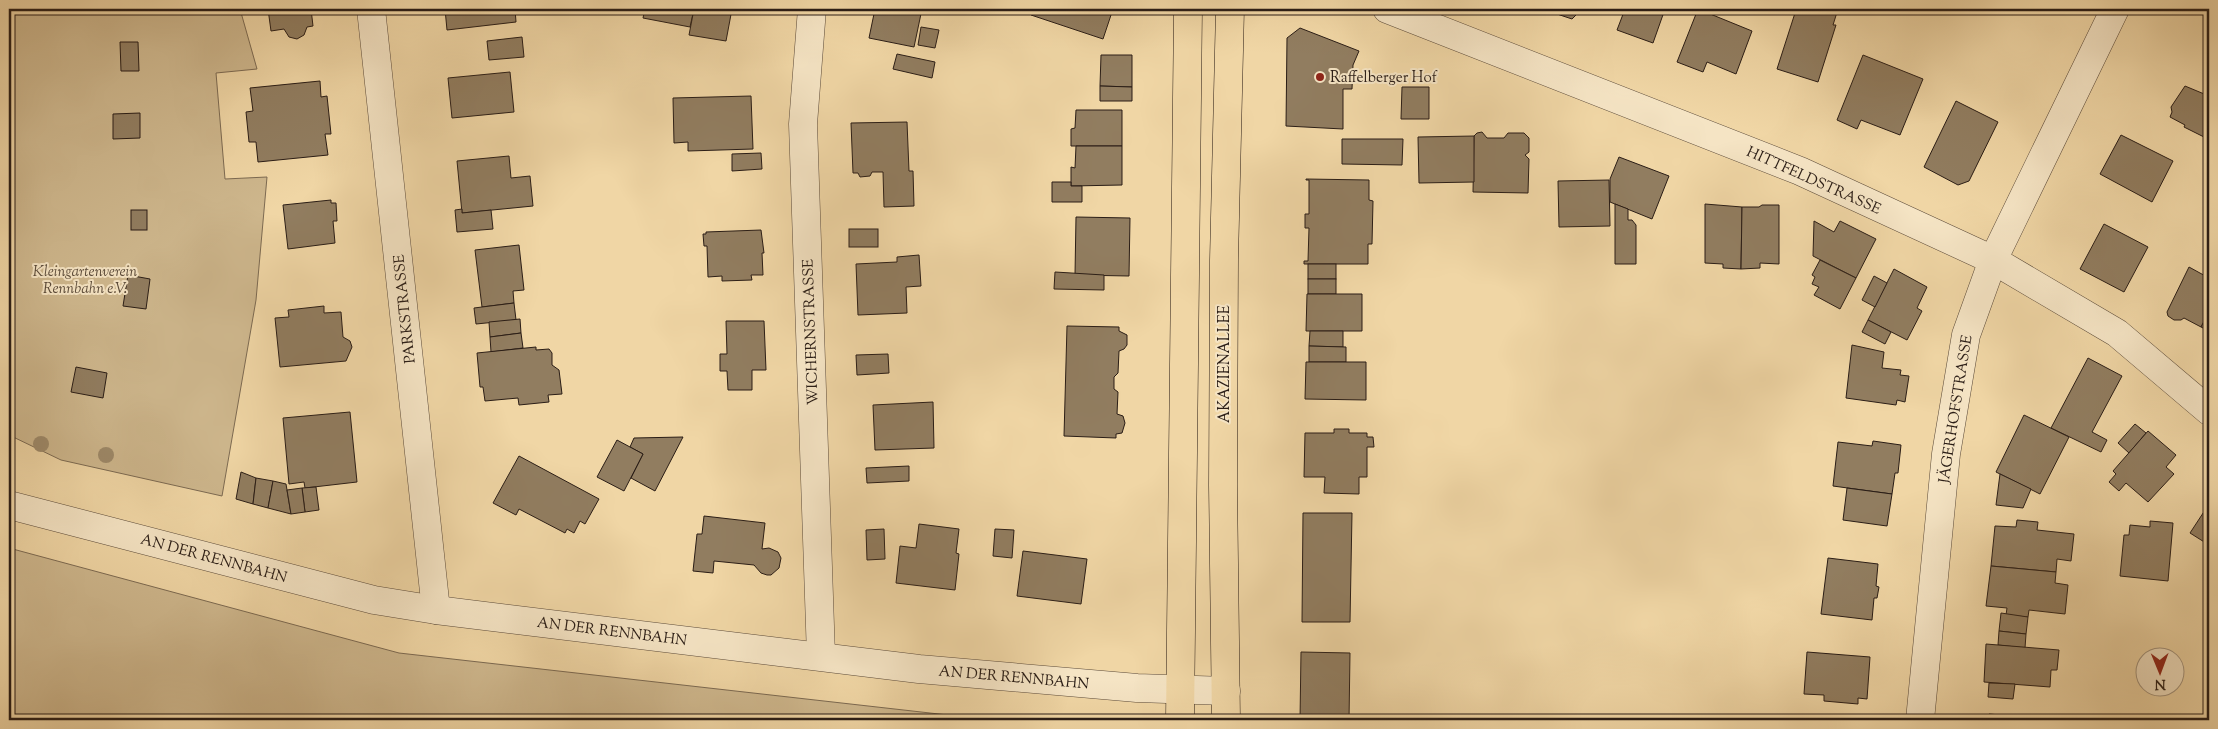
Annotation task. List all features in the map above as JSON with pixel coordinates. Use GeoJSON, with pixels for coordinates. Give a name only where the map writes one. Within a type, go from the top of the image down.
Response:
{"type":"FeatureCollection","features":[{"type":"Feature","properties":{"kind":"main road"},"geometry":{"type":"LineString","coordinates":[[1180,720],[1188,9]]}},
{"type":"Feature","properties":{"kind":"main road","name":"AKAZIENALLEE"},"geometry":{"type":"LineString","coordinates":[[1226,720],[1223,485],[1224,260],[1230,9]]}},
{"type":"Feature","properties":{"kind":"street","name":"PARKSTRASSE"},"geometry":{"type":"LineString","coordinates":[[371,9],[436,610]]}},
{"type":"Feature","properties":{"kind":"street","name":"WICHERNSTRASSE"},"geometry":{"type":"LineString","coordinates":[[812,9],[803,124],[821,656]]}},
{"type":"Feature","properties":{"kind":"street","name":"HITTFELDSTRASSE"},"geometry":{"type":"LineString","coordinates":[[1387,9],[1800,171],[1992,260],[2117,333],[2209,411]]}},
{"type":"Feature","properties":{"kind":"street","name":"JÄGERHOFSTRASSE"},"geometry":{"type":"LineString","coordinates":[[1920,720],[1946,454],[1966,335],[1992,260],[2115,9]]}},
{"type":"Feature","properties":{"kind":"street","name":"AN DER RENNBAHN"},"geometry":{"type":"LineString","coordinates":[[9,505],[374,600],[436,610],[918,669],[1181,691],[1226,691]]}},
{"type":"Feature","properties":{"kind":"green space","name":"Kleingartenverein Rennbahn e.V."},"geometry":{"type":"Polygon","coordinates":[[[9,9],[240,9],[257,69],[216,73],[225,179],[267,177],[256,300],[222,496],[61,460],[9,435],[9,9]]]}},
{"type":"Feature","properties":{"kind":"green space"},"geometry":{"type":"Polygon","coordinates":[[[9,548],[399,653],[992,720],[9,720],[9,548]]]}},
{"type":"Feature","properties":{"kind":"building"},"geometry":{"type":"Polygon","coordinates":[[[268,9],[311,9],[313,26],[307,27],[304,35],[297,39],[289,37],[284,29],[271,31],[268,9]]]}},
{"type":"Feature","properties":{"kind":"building"},"geometry":{"type":"Polygon","coordinates":[[[445,9],[515,9],[516,22],[447,30],[445,9]]]}},
{"type":"Feature","properties":{"kind":"building"},"geometry":{"type":"Polygon","coordinates":[[[645,9],[694,9],[690,27],[643,18],[645,9]]]}},
{"type":"Feature","properties":{"kind":"building"},"geometry":{"type":"Polygon","coordinates":[[[694,9],[732,9],[726,41],[689,35],[694,9]]]}},
{"type":"Feature","properties":{"kind":"building"},"geometry":{"type":"Polygon","coordinates":[[[875,9],[922,9],[914,47],[869,38],[875,9]]]}},
{"type":"Feature","properties":{"kind":"building"},"geometry":{"type":"Polygon","coordinates":[[[1033,9],[1113,9],[1103,39],[1031,15],[1033,9]]]}},
{"type":"Feature","properties":{"kind":"building"},"geometry":{"type":"Polygon","coordinates":[[[1542,9],[1582,9],[1572,19],[1542,9]]]}},
{"type":"Feature","properties":{"kind":"building"},"geometry":{"type":"Polygon","coordinates":[[[1625,9],[1665,9],[1653,43],[1617,30],[1625,9]]]}},
{"type":"Feature","properties":{"kind":"building"},"geometry":{"type":"Polygon","coordinates":[[[1698,9],[1752,31],[1736,74],[1707,62],[1703,72],[1677,62],[1698,9]]]}},
{"type":"Feature","properties":{"kind":"building"},"geometry":{"type":"Polygon","coordinates":[[[1798,9],[1838,9],[1833,25],[1836,25],[1818,82],[1777,69],[1795,13],[1797,13],[1798,9]]]}},
{"type":"Feature","properties":{"kind":"building"},"geometry":{"type":"Polygon","coordinates":[[[921,27],[939,30],[935,48],[918,45],[921,27]]]}},
{"type":"Feature","properties":{"kind":"building","name":"Raffelberger Hof"},"geometry":{"type":"Polygon","coordinates":[[[1300,28],[1359,51],[1353,65],[1352,89],[1343,89],[1343,129],[1286,126],[1287,38],[1300,28]]]}},
{"type":"Feature","properties":{"kind":"building"},"geometry":{"type":"Polygon","coordinates":[[[522,37],[524,57],[489,60],[487,41],[522,37]]]}},
{"type":"Feature","properties":{"kind":"building"},"geometry":{"type":"Polygon","coordinates":[[[120,42],[138,42],[139,71],[121,71],[120,42]]]}},
{"type":"Feature","properties":{"kind":"building"},"geometry":{"type":"Polygon","coordinates":[[[897,54],[935,62],[932,78],[893,69],[897,54]]]}},
{"type":"Feature","properties":{"kind":"building"},"geometry":{"type":"Polygon","coordinates":[[[1101,55],[1132,55],[1132,87],[1100,86],[1101,55]]]}},
{"type":"Feature","properties":{"kind":"building"},"geometry":{"type":"Polygon","coordinates":[[[1863,55],[1923,79],[1900,135],[1861,120],[1857,129],[1837,120],[1863,55]]]}},
{"type":"Feature","properties":{"kind":"building"},"geometry":{"type":"Polygon","coordinates":[[[510,72],[514,112],[452,118],[448,78],[510,72]]]}},
{"type":"Feature","properties":{"kind":"building"},"geometry":{"type":"Polygon","coordinates":[[[320,81],[321,97],[327,96],[331,134],[325,134],[328,155],[258,162],[256,142],[249,142],[246,112],[253,111],[250,88],[320,81]]]}},
{"type":"Feature","properties":{"kind":"building"},"geometry":{"type":"Polygon","coordinates":[[[1100,86],[1132,87],[1132,101],[1100,101],[1100,86]]]}},
{"type":"Feature","properties":{"kind":"building"},"geometry":{"type":"Polygon","coordinates":[[[2185,86],[2209,96],[2208,139],[2184,127],[2185,125],[2170,117],[2171,107],[2185,86]]]}},
{"type":"Feature","properties":{"kind":"building"},"geometry":{"type":"Polygon","coordinates":[[[1402,87],[1429,87],[1429,119],[1401,119],[1402,87]]]}},
{"type":"Feature","properties":{"kind":"building"},"geometry":{"type":"Polygon","coordinates":[[[751,96],[753,149],[688,151],[688,142],[674,143],[673,98],[751,96]]]}},
{"type":"Feature","properties":{"kind":"building"},"geometry":{"type":"Polygon","coordinates":[[[1956,101],[1998,122],[1969,181],[1958,185],[1924,167],[1956,101]]]}},
{"type":"Feature","properties":{"kind":"building"},"geometry":{"type":"Polygon","coordinates":[[[1076,110],[1122,110],[1122,146],[1071,146],[1071,129],[1075,128],[1076,110]]]}},
{"type":"Feature","properties":{"kind":"building"},"geometry":{"type":"Polygon","coordinates":[[[140,113],[140,138],[113,139],[113,114],[140,113]]]}},
{"type":"Feature","properties":{"kind":"building"},"geometry":{"type":"Polygon","coordinates":[[[907,122],[909,171],[913,171],[914,206],[884,207],[883,172],[872,172],[870,176],[860,177],[858,173],[853,173],[851,123],[907,122]]]}},
{"type":"Feature","properties":{"kind":"building"},"geometry":{"type":"Polygon","coordinates":[[[1482,132],[1487,138],[1504,138],[1508,133],[1524,133],[1529,138],[1529,152],[1525,155],[1529,159],[1528,193],[1473,192],[1474,136],[1482,132]]]}},
{"type":"Feature","properties":{"kind":"building"},"geometry":{"type":"Polygon","coordinates":[[[2121,135],[2173,161],[2152,202],[2100,174],[2121,135]]]}},
{"type":"Feature","properties":{"kind":"building"},"geometry":{"type":"Polygon","coordinates":[[[1474,136],[1474,182],[1419,183],[1418,137],[1474,136]]]}},
{"type":"Feature","properties":{"kind":"building"},"geometry":{"type":"Polygon","coordinates":[[[1342,139],[1403,139],[1402,165],[1342,164],[1342,139]]]}},
{"type":"Feature","properties":{"kind":"building"},"geometry":{"type":"Polygon","coordinates":[[[1076,146],[1122,146],[1122,185],[1071,186],[1071,167],[1075,168],[1076,146]]]}},
{"type":"Feature","properties":{"kind":"building"},"geometry":{"type":"Polygon","coordinates":[[[761,153],[762,169],[732,171],[732,154],[761,153]]]}},
{"type":"Feature","properties":{"kind":"building"},"geometry":{"type":"Polygon","coordinates":[[[509,156],[511,178],[530,176],[533,206],[462,213],[457,161],[509,156]]]}},
{"type":"Feature","properties":{"kind":"building"},"geometry":{"type":"Polygon","coordinates":[[[1619,157],[1669,176],[1652,219],[1610,202],[1610,179],[1619,157]]]}},
{"type":"Feature","properties":{"kind":"building"},"geometry":{"type":"Polygon","coordinates":[[[1306,179],[1369,180],[1369,200],[1373,201],[1372,244],[1368,244],[1368,264],[1304,264],[1304,261],[1308,261],[1309,228],[1305,228],[1305,214],[1309,214],[1309,180],[1306,179]]]}},
{"type":"Feature","properties":{"kind":"building"},"geometry":{"type":"Polygon","coordinates":[[[1609,180],[1610,226],[1559,227],[1558,181],[1609,180]]]}},
{"type":"Feature","properties":{"kind":"building"},"geometry":{"type":"Polygon","coordinates":[[[1052,182],[1071,182],[1071,186],[1082,186],[1082,202],[1052,202],[1052,182]]]}},
{"type":"Feature","properties":{"kind":"building"},"geometry":{"type":"Polygon","coordinates":[[[331,200],[331,203],[336,203],[337,221],[333,221],[335,243],[288,249],[283,205],[331,200]]]}},
{"type":"Feature","properties":{"kind":"building"},"geometry":{"type":"Polygon","coordinates":[[[1615,204],[1628,209],[1628,220],[1632,220],[1636,225],[1636,264],[1615,264],[1615,204]]]}},
{"type":"Feature","properties":{"kind":"building"},"geometry":{"type":"Polygon","coordinates":[[[1705,204],[1742,207],[1741,269],[1723,268],[1723,264],[1705,263],[1705,204]]]}},
{"type":"Feature","properties":{"kind":"building"},"geometry":{"type":"Polygon","coordinates":[[[1762,205],[1779,205],[1779,264],[1760,263],[1760,268],[1741,269],[1742,207],[1759,207],[1762,205]]]}},
{"type":"Feature","properties":{"kind":"building"},"geometry":{"type":"Polygon","coordinates":[[[462,209],[462,213],[491,210],[493,229],[457,232],[455,210],[462,209]]]}},
{"type":"Feature","properties":{"kind":"building"},"geometry":{"type":"Polygon","coordinates":[[[131,210],[147,210],[147,230],[131,230],[131,210]]]}},
{"type":"Feature","properties":{"kind":"building"},"geometry":{"type":"Polygon","coordinates":[[[1076,217],[1130,218],[1129,276],[1075,275],[1076,217]]]}},
{"type":"Feature","properties":{"kind":"building"},"geometry":{"type":"Polygon","coordinates":[[[1814,221],[1834,232],[1840,221],[1876,239],[1856,278],[1813,256],[1814,221]]]}},
{"type":"Feature","properties":{"kind":"building"},"geometry":{"type":"Polygon","coordinates":[[[2104,224],[2148,247],[2124,292],[2080,269],[2104,224]]]}},
{"type":"Feature","properties":{"kind":"building"},"geometry":{"type":"Polygon","coordinates":[[[849,229],[878,229],[878,247],[849,247],[849,229]]]}},
{"type":"Feature","properties":{"kind":"building"},"geometry":{"type":"Polygon","coordinates":[[[761,230],[764,253],[762,253],[763,275],[751,275],[752,280],[722,281],[722,276],[708,277],[707,246],[704,246],[703,234],[706,234],[706,232],[761,230]]]}},
{"type":"Feature","properties":{"kind":"building"},"geometry":{"type":"Polygon","coordinates":[[[519,245],[524,290],[513,291],[514,303],[482,307],[475,250],[519,245]]]}},
{"type":"Feature","properties":{"kind":"building"},"geometry":{"type":"Polygon","coordinates":[[[919,255],[921,286],[906,287],[907,313],[858,315],[856,264],[897,262],[897,257],[919,255]]]}},
{"type":"Feature","properties":{"kind":"building"},"geometry":{"type":"Polygon","coordinates":[[[1820,260],[1856,278],[1840,309],[1814,295],[1819,287],[1812,284],[1815,277],[1812,275],[1820,260]]]}},
{"type":"Feature","properties":{"kind":"building"},"geometry":{"type":"Polygon","coordinates":[[[1308,264],[1336,264],[1336,279],[1308,279],[1308,264]]]}},
{"type":"Feature","properties":{"kind":"building"},"geometry":{"type":"Polygon","coordinates":[[[2189,267],[2209,278],[2209,312],[2201,327],[2184,318],[2174,320],[2168,316],[2167,312],[2189,267]]]}},
{"type":"Feature","properties":{"kind":"building"},"geometry":{"type":"Polygon","coordinates":[[[1894,269],[1927,287],[1917,308],[1922,311],[1907,340],[1868,320],[1894,269]]]}},
{"type":"Feature","properties":{"kind":"building"},"geometry":{"type":"Polygon","coordinates":[[[1055,272],[1104,275],[1104,290],[1054,289],[1055,272]]]}},
{"type":"Feature","properties":{"kind":"building"},"geometry":{"type":"Polygon","coordinates":[[[128,275],[150,279],[146,309],[123,306],[128,275]]]}},
{"type":"Feature","properties":{"kind":"building"},"geometry":{"type":"Polygon","coordinates":[[[1874,276],[1887,283],[1875,307],[1862,300],[1874,276]]]}},
{"type":"Feature","properties":{"kind":"building"},"geometry":{"type":"Polygon","coordinates":[[[1308,279],[1336,279],[1336,294],[1308,294],[1308,279]]]}},
{"type":"Feature","properties":{"kind":"building"},"geometry":{"type":"Polygon","coordinates":[[[1307,294],[1362,294],[1362,331],[1306,331],[1307,294]]]}},
{"type":"Feature","properties":{"kind":"building"},"geometry":{"type":"Polygon","coordinates":[[[514,303],[516,320],[476,324],[474,308],[514,303]]]}},
{"type":"Feature","properties":{"kind":"building"},"geometry":{"type":"Polygon","coordinates":[[[324,306],[324,313],[341,312],[343,337],[350,341],[352,347],[346,361],[280,367],[275,318],[289,317],[288,310],[324,306]]]}},
{"type":"Feature","properties":{"kind":"building"},"geometry":{"type":"Polygon","coordinates":[[[2209,312],[2209,331],[2201,327],[2209,312]]]}},
{"type":"Feature","properties":{"kind":"building"},"geometry":{"type":"Polygon","coordinates":[[[520,319],[521,333],[490,337],[489,322],[520,319]]]}},
{"type":"Feature","properties":{"kind":"building"},"geometry":{"type":"Polygon","coordinates":[[[1868,320],[1891,332],[1885,344],[1862,332],[1868,320]]]}},
{"type":"Feature","properties":{"kind":"building"},"geometry":{"type":"Polygon","coordinates":[[[726,321],[764,321],[766,370],[752,370],[752,390],[728,390],[727,371],[720,371],[720,354],[727,354],[726,321]]]}},
{"type":"Feature","properties":{"kind":"building"},"geometry":{"type":"Polygon","coordinates":[[[1067,326],[1119,327],[1119,331],[1127,335],[1127,345],[1119,351],[1118,373],[1114,377],[1114,389],[1118,392],[1117,414],[1123,416],[1125,423],[1122,433],[1116,434],[1116,438],[1064,436],[1067,326]]]}},
{"type":"Feature","properties":{"kind":"building"},"geometry":{"type":"Polygon","coordinates":[[[1310,331],[1343,331],[1343,347],[1309,346],[1310,331]]]}},
{"type":"Feature","properties":{"kind":"building"},"geometry":{"type":"Polygon","coordinates":[[[521,333],[523,348],[491,352],[490,337],[521,333]]]}},
{"type":"Feature","properties":{"kind":"building"},"geometry":{"type":"Polygon","coordinates":[[[1852,345],[1884,352],[1882,368],[1901,370],[1900,375],[1909,376],[1905,402],[1897,400],[1896,405],[1846,398],[1852,345]]]}},
{"type":"Feature","properties":{"kind":"building"},"geometry":{"type":"Polygon","coordinates":[[[1309,346],[1346,347],[1346,362],[1309,362],[1309,346]]]}},
{"type":"Feature","properties":{"kind":"building"},"geometry":{"type":"Polygon","coordinates":[[[536,347],[536,350],[549,349],[552,353],[552,365],[559,370],[562,394],[548,395],[549,402],[519,405],[518,398],[485,401],[483,387],[480,387],[477,353],[536,347]]]}},
{"type":"Feature","properties":{"kind":"building"},"geometry":{"type":"Polygon","coordinates":[[[888,354],[889,373],[857,375],[856,355],[888,354]]]}},
{"type":"Feature","properties":{"kind":"building"},"geometry":{"type":"Polygon","coordinates":[[[2088,358],[2122,376],[2092,432],[2107,440],[2101,452],[2051,428],[2088,358]]]}},
{"type":"Feature","properties":{"kind":"building"},"geometry":{"type":"Polygon","coordinates":[[[1306,362],[1366,362],[1366,400],[1305,399],[1306,362]]]}},
{"type":"Feature","properties":{"kind":"building"},"geometry":{"type":"Polygon","coordinates":[[[76,367],[107,373],[103,398],[71,392],[76,367]]]}},
{"type":"Feature","properties":{"kind":"building"},"geometry":{"type":"Polygon","coordinates":[[[933,402],[934,448],[875,450],[873,405],[933,402]]]}},
{"type":"Feature","properties":{"kind":"building"},"geometry":{"type":"Polygon","coordinates":[[[350,412],[357,482],[305,488],[304,482],[289,484],[283,418],[350,412]]]}},
{"type":"Feature","properties":{"kind":"building"},"geometry":{"type":"Polygon","coordinates":[[[2024,415],[2069,437],[2040,494],[1996,472],[2024,415]]]}},
{"type":"Feature","properties":{"kind":"building"},"geometry":{"type":"Polygon","coordinates":[[[2135,424],[2146,433],[2129,453],[2118,443],[2135,424]]]}},
{"type":"Feature","properties":{"kind":"building"},"geometry":{"type":"Polygon","coordinates":[[[1334,429],[1349,429],[1349,433],[1367,433],[1367,437],[1373,437],[1374,447],[1367,447],[1367,477],[1359,477],[1359,494],[1324,493],[1325,477],[1304,477],[1305,433],[1334,433],[1334,429]]]}},
{"type":"Feature","properties":{"kind":"building"},"geometry":{"type":"Polygon","coordinates":[[[2148,431],[2176,455],[2166,467],[2174,474],[2148,502],[2126,483],[2119,491],[2109,482],[2116,474],[2113,471],[2148,431]]]}},
{"type":"Feature","properties":{"kind":"building"},"geometry":{"type":"Polygon","coordinates":[[[683,437],[655,491],[631,478],[643,454],[630,447],[634,438],[683,437]]]}},
{"type":"Feature","properties":{"kind":"building"},"geometry":{"type":"Polygon","coordinates":[[[617,440],[643,454],[624,491],[597,477],[617,440]]]}},
{"type":"Feature","properties":{"kind":"building"},"geometry":{"type":"Polygon","coordinates":[[[1873,441],[1901,445],[1898,473],[1895,473],[1892,494],[1833,486],[1838,442],[1872,446],[1873,441]]]}},
{"type":"Feature","properties":{"kind":"building"},"geometry":{"type":"Polygon","coordinates":[[[519,456],[599,499],[585,524],[580,521],[574,533],[567,529],[565,533],[519,509],[516,515],[493,503],[519,456]]]}},
{"type":"Feature","properties":{"kind":"building"},"geometry":{"type":"Polygon","coordinates":[[[909,466],[909,481],[867,483],[866,468],[909,466]]]}},
{"type":"Feature","properties":{"kind":"building"},"geometry":{"type":"Polygon","coordinates":[[[241,472],[256,478],[253,504],[236,499],[241,472]]]}},
{"type":"Feature","properties":{"kind":"building"},"geometry":{"type":"Polygon","coordinates":[[[2000,474],[2031,489],[2023,508],[1996,505],[2000,474]]]}},
{"type":"Feature","properties":{"kind":"building"},"geometry":{"type":"Polygon","coordinates":[[[256,478],[273,481],[268,508],[253,504],[256,478]]]}},
{"type":"Feature","properties":{"kind":"building"},"geometry":{"type":"Polygon","coordinates":[[[273,481],[286,484],[291,514],[268,508],[273,481]]]}},
{"type":"Feature","properties":{"kind":"building"},"geometry":{"type":"Polygon","coordinates":[[[316,487],[319,510],[305,512],[302,488],[316,487]]]}},
{"type":"Feature","properties":{"kind":"building"},"geometry":{"type":"Polygon","coordinates":[[[302,488],[305,512],[291,514],[287,490],[302,488]]]}},
{"type":"Feature","properties":{"kind":"building"},"geometry":{"type":"Polygon","coordinates":[[[1847,488],[1892,494],[1887,526],[1843,520],[1847,488]]]}},
{"type":"Feature","properties":{"kind":"building"},"geometry":{"type":"Polygon","coordinates":[[[2209,504],[2209,545],[2190,533],[2209,504]]]}},
{"type":"Feature","properties":{"kind":"building"},"geometry":{"type":"Polygon","coordinates":[[[1303,513],[1352,513],[1350,622],[1302,622],[1303,513]]]}},
{"type":"Feature","properties":{"kind":"building"},"geometry":{"type":"Polygon","coordinates":[[[704,516],[765,523],[762,549],[769,548],[778,552],[781,558],[779,568],[771,575],[767,575],[761,573],[754,565],[714,561],[713,573],[693,571],[697,534],[702,534],[704,516]]]}},
{"type":"Feature","properties":{"kind":"building"},"geometry":{"type":"Polygon","coordinates":[[[2017,520],[2038,522],[2037,530],[2074,534],[2071,561],[2057,559],[2056,572],[1991,566],[1995,526],[2016,527],[2017,520]]]}},
{"type":"Feature","properties":{"kind":"building"},"geometry":{"type":"Polygon","coordinates":[[[2150,521],[2173,523],[2168,581],[2120,576],[2124,535],[2129,535],[2130,525],[2150,527],[2150,521]]]}},
{"type":"Feature","properties":{"kind":"building"},"geometry":{"type":"Polygon","coordinates":[[[919,524],[959,529],[956,553],[959,554],[955,590],[896,583],[900,546],[916,548],[919,524]]]}},
{"type":"Feature","properties":{"kind":"building"},"geometry":{"type":"Polygon","coordinates":[[[884,529],[885,559],[867,560],[866,530],[884,529]]]}},
{"type":"Feature","properties":{"kind":"building"},"geometry":{"type":"Polygon","coordinates":[[[995,529],[1014,530],[1012,558],[993,556],[995,529]]]}},
{"type":"Feature","properties":{"kind":"building"},"geometry":{"type":"Polygon","coordinates":[[[1023,551],[1087,559],[1081,604],[1017,596],[1023,551]]]}},
{"type":"Feature","properties":{"kind":"building"},"geometry":{"type":"Polygon","coordinates":[[[1828,558],[1878,564],[1876,586],[1879,587],[1877,598],[1874,598],[1872,620],[1821,614],[1828,558]]]}},
{"type":"Feature","properties":{"kind":"building"},"geometry":{"type":"Polygon","coordinates":[[[1991,566],[2056,572],[2055,583],[2068,585],[2065,614],[2029,610],[2028,617],[2006,615],[2007,608],[1986,606],[1991,566]]]}},
{"type":"Feature","properties":{"kind":"building"},"geometry":{"type":"Polygon","coordinates":[[[2001,613],[2028,617],[2026,634],[1999,631],[2001,613]]]}},
{"type":"Feature","properties":{"kind":"building"},"geometry":{"type":"Polygon","coordinates":[[[1999,631],[2026,634],[2025,648],[1998,645],[1999,631]]]}},
{"type":"Feature","properties":{"kind":"building"},"geometry":{"type":"Polygon","coordinates":[[[1986,644],[2059,650],[2057,670],[2051,670],[2050,687],[1984,682],[1986,644]]]}},
{"type":"Feature","properties":{"kind":"building"},"geometry":{"type":"Polygon","coordinates":[[[1301,652],[1350,653],[1349,720],[1300,720],[1301,652]]]}},
{"type":"Feature","properties":{"kind":"building"},"geometry":{"type":"Polygon","coordinates":[[[1807,652],[1870,657],[1867,699],[1858,698],[1858,704],[1824,701],[1824,695],[1804,694],[1807,652]]]}},
{"type":"Feature","properties":{"kind":"building"},"geometry":{"type":"Polygon","coordinates":[[[1989,683],[2015,684],[2013,699],[1988,697],[1989,683]]]}},
{"type":"Feature","properties":{"kind":"building"},"geometry":{"type":"Polygon","coordinates":[[[1989,714],[2047,719],[2047,720],[1989,720],[1989,714]]]}},
{"type":"Feature","properties":{"kind":"place","name":"Raffelberger Hof"},"geometry":{"type":"Point","coordinates":[1320,77]}}]}
